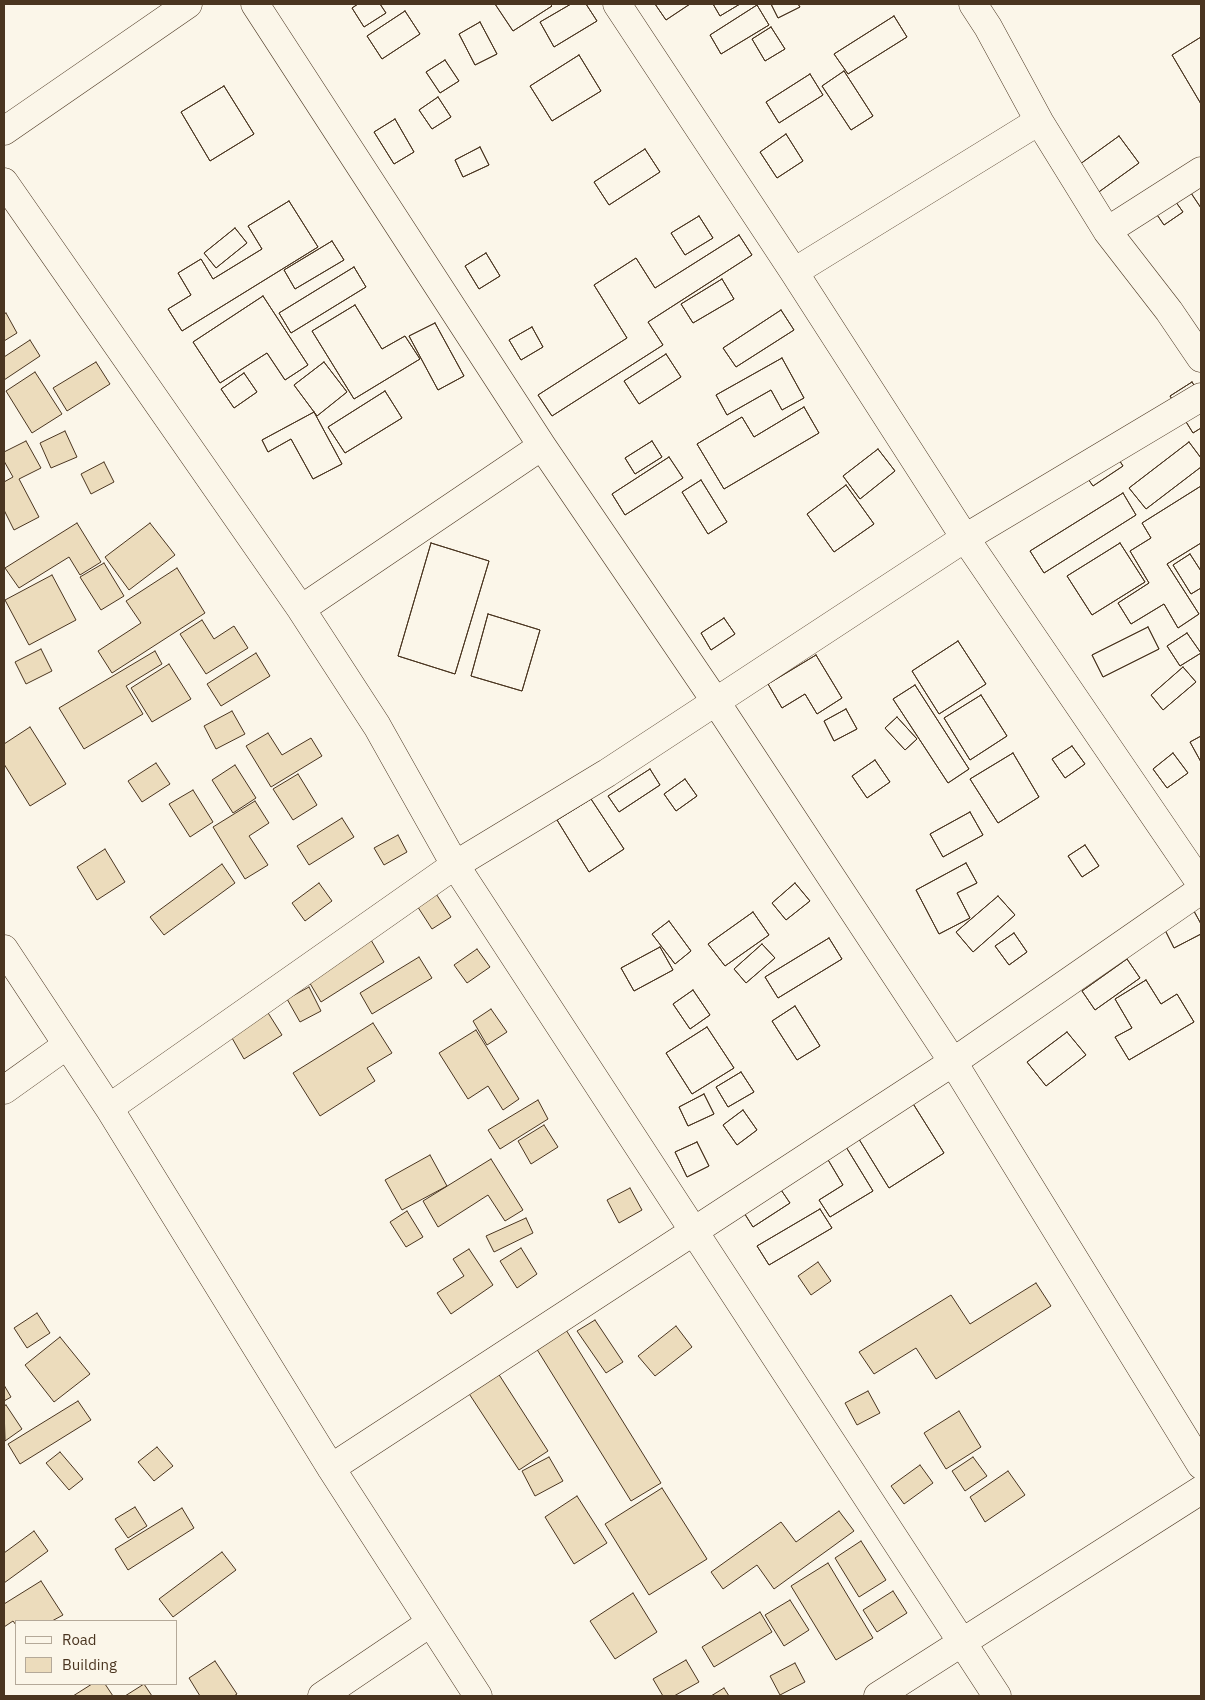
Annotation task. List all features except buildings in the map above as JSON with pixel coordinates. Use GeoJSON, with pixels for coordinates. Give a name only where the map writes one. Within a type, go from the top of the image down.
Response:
{"type":"FeatureCollection","features":[{"type":"Feature","properties":{"kind":"street"},"geometry":{"type":"LineString","coordinates":[[4,131],[188,4]]}},
{"type":"Feature","properties":{"kind":"street"},"geometry":{"type":"LineString","coordinates":[[255,4],[542,446],[716,702],[953,1062],[1201,1465]]}},
{"type":"Feature","properties":{"kind":"street"},"geometry":{"type":"LineString","coordinates":[[617,4],[794,272],[965,538],[1201,884]]}},
{"type":"Feature","properties":{"kind":"street"},"geometry":{"type":"LineString","coordinates":[[973,4],[988,27],[1039,120],[1108,231],[1169,311],[1201,358]]}},
{"type":"Feature","properties":{"kind":"street"},"geometry":{"type":"LineString","coordinates":[[794,272],[1039,120]]}},
{"type":"Feature","properties":{"kind":"street"},"geometry":{"type":"LineString","coordinates":[[1108,231],[1201,171]]}},
{"type":"Feature","properties":{"kind":"street"},"geometry":{"type":"LineString","coordinates":[[4,182],[301,608],[377,726],[455,865],[997,1696]]}},
{"type":"Feature","properties":{"kind":"street"},"geometry":{"type":"LineString","coordinates":[[109,1108],[455,865],[607,773],[965,538],[1201,397]]}},
{"type":"Feature","properties":{"kind":"street"},"geometry":{"type":"LineString","coordinates":[[301,608],[542,446]]}},
{"type":"Feature","properties":{"kind":"street"},"geometry":{"type":"LineString","coordinates":[[331,1468],[953,1062],[1201,890]]}},
{"type":"Feature","properties":{"kind":"street"},"geometry":{"type":"LineString","coordinates":[[4,949],[109,1108],[331,1468],[478,1696]]}},
{"type":"Feature","properties":{"kind":"street"},"geometry":{"type":"LineString","coordinates":[[4,1090],[67,1045]]}},
{"type":"Feature","properties":{"kind":"street"},"geometry":{"type":"LineString","coordinates":[[878,1696],[1201,1490]]}},
{"type":"Feature","properties":{"kind":"street"},"geometry":{"type":"LineString","coordinates":[[322,1696],[430,1623]]}}]}
